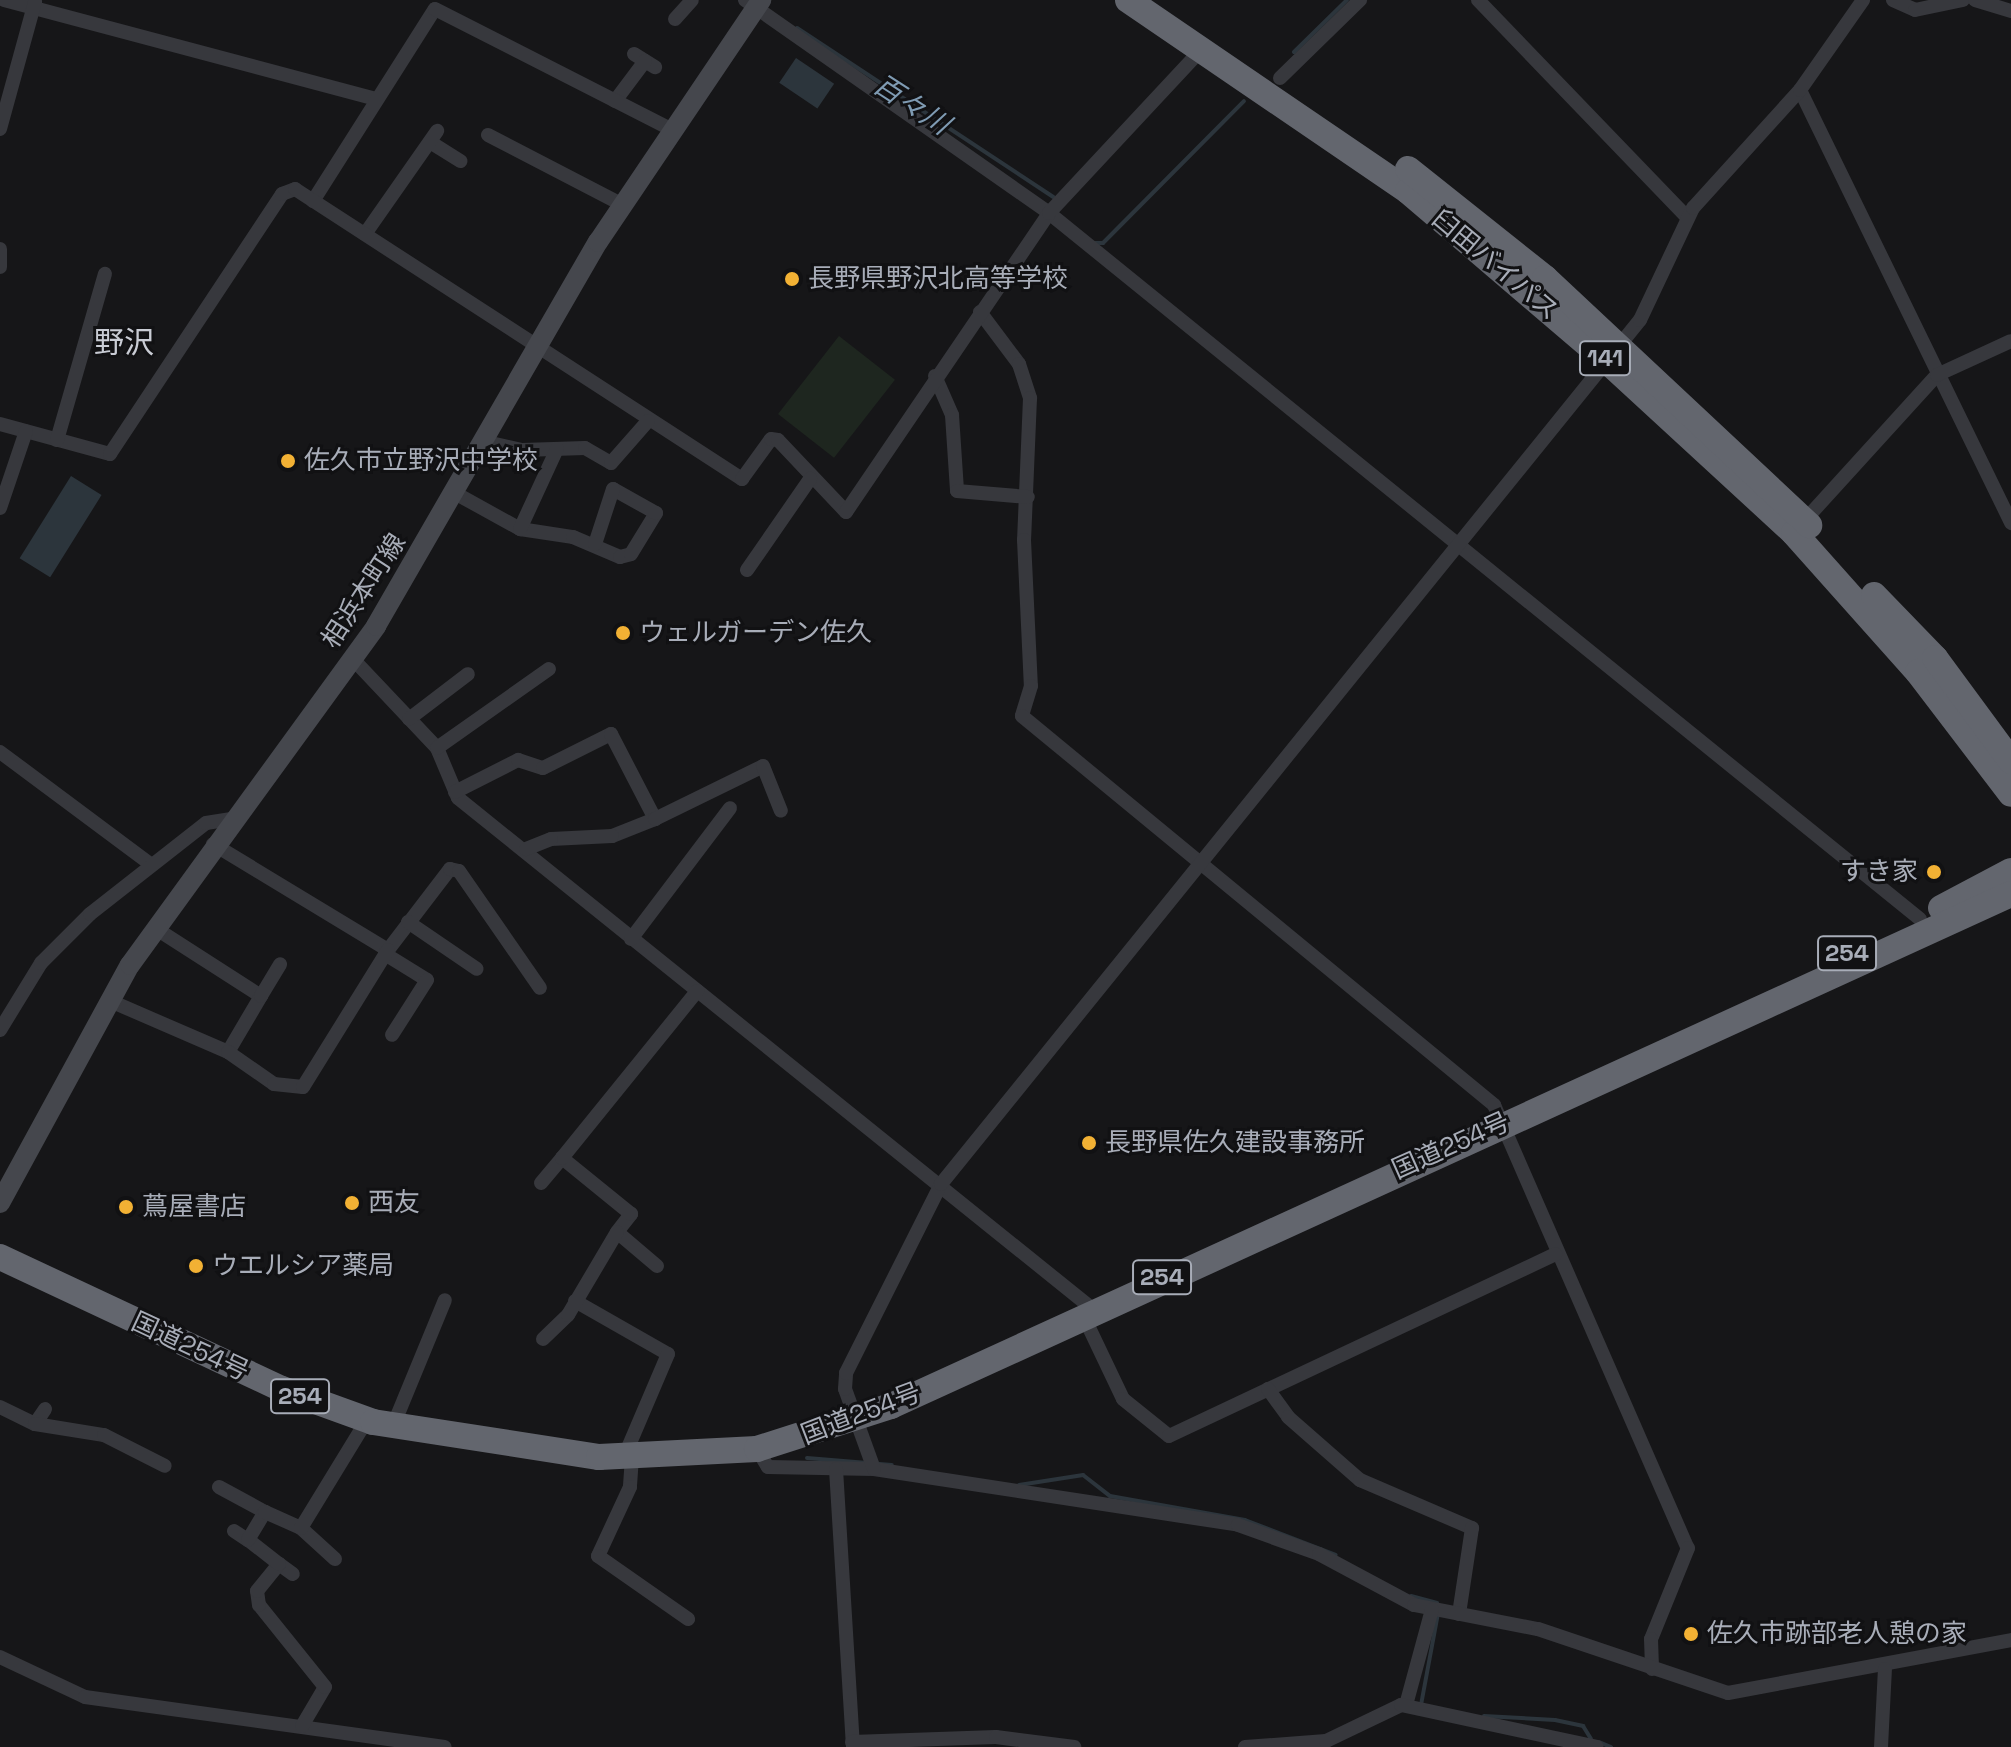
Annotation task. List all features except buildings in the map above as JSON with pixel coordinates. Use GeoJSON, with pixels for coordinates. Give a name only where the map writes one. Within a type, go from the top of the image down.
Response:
{"type":"FeatureCollection","features":[{"type":"Feature","properties":{"kind":"highway","name":"臼田バイパス"},"geometry":{"type":"LineString","coordinates":[[1128,0],[1204,47],[1408,191],[1612,352],[1805,520],[1935,658],[2011,761]]}},
{"type":"Feature","properties":{"kind":"highway","name":"臼田バイパス"},"geometry":{"type":"LineString","coordinates":[[1161,0],[1280,78],[1482,227],[1804,544],[1918,672],[2011,794]]}},
{"type":"Feature","properties":{"kind":"highway","name":"国道254号"},"geometry":{"type":"LineString","coordinates":[[1684,1038],[2011,871]]}},
{"type":"Feature","properties":{"kind":"highway","name":"国道254号"},"geometry":{"type":"LineString","coordinates":[[0,1257],[282,1389],[380,1423],[628,1457],[757,1449],[856,1421],[1684,1038],[2011,894]]}},
{"type":"Feature","properties":{"kind":"main road","name":"相浜本町線"},"geometry":{"type":"LineString","coordinates":[[0,1203],[108,1000],[230,819],[352,658],[453,492],[536,345],[753,2]]}},
{"type":"Feature","properties":{"kind":"street"},"geometry":{"type":"LineString","coordinates":[[4,0],[35,4],[375,99]]}},
{"type":"Feature","properties":{"kind":"street"},"geometry":{"type":"LineString","coordinates":[[675,19],[692,0]]}},
{"type":"Feature","properties":{"kind":"street"},"geometry":{"type":"LineString","coordinates":[[1280,78],[1360,0]]}},
{"type":"Feature","properties":{"kind":"street"},"geometry":{"type":"LineString","coordinates":[[1478,0],[1687,217]]}},
{"type":"Feature","properties":{"kind":"street"},"geometry":{"type":"LineString","coordinates":[[874,1469],[856,1421],[846,1373],[941,1184],[1649,308],[1687,217],[1800,90],[1863,0]]}},
{"type":"Feature","properties":{"kind":"street"},"geometry":{"type":"LineString","coordinates":[[1893,0],[1915,10],[1963,0]]}},
{"type":"Feature","properties":{"kind":"street"},"geometry":{"type":"LineString","coordinates":[[1975,0],[2011,11]]}},
{"type":"Feature","properties":{"kind":"street"},"geometry":{"type":"LineString","coordinates":[[753,2],[1049,213],[1920,919]]}},
{"type":"Feature","properties":{"kind":"street"},"geometry":{"type":"LineString","coordinates":[[0,129],[35,4]]}},
{"type":"Feature","properties":{"kind":"street"},"geometry":{"type":"LineString","coordinates":[[313,201],[435,9],[672,130]]}},
{"type":"Feature","properties":{"kind":"street"},"geometry":{"type":"LineString","coordinates":[[0,424],[110,454],[282,194],[295,189],[648,421],[742,479],[771,439],[778,440],[805,462],[810,479],[846,512],[935,376],[1049,213],[1204,47]]}},
{"type":"Feature","properties":{"kind":"street"},"geometry":{"type":"LineString","coordinates":[[615,101],[645,60]]}},
{"type":"Feature","properties":{"kind":"street"},"geometry":{"type":"LineString","coordinates":[[1800,90],[1937,375],[1999,485],[2011,523]]}},
{"type":"Feature","properties":{"kind":"street"},"geometry":{"type":"LineString","coordinates":[[488,135],[623,205]]}},
{"type":"Feature","properties":{"kind":"street"},"geometry":{"type":"LineString","coordinates":[[365,234],[434,136],[460,161]]}},
{"type":"Feature","properties":{"kind":"street"},"geometry":{"type":"LineString","coordinates":[[0,249],[0,267]]}},
{"type":"Feature","properties":{"kind":"street"},"geometry":{"type":"LineString","coordinates":[[57,440],[105,274]]}},
{"type":"Feature","properties":{"kind":"street"},"geometry":{"type":"LineString","coordinates":[[980,312],[1019,364],[1030,398],[1031,686],[1022,716],[1494,1105],[1555,1254],[1688,1548],[1651,1639],[1652,1669]]}},
{"type":"Feature","properties":{"kind":"street"},"geometry":{"type":"LineString","coordinates":[[1805,520],[1937,375],[2011,341]]}},
{"type":"Feature","properties":{"kind":"street"},"geometry":{"type":"LineString","coordinates":[[935,376],[952,415],[957,491],[1028,497]]}},
{"type":"Feature","properties":{"kind":"street"},"geometry":{"type":"LineString","coordinates":[[482,441],[557,449],[585,448],[620,460],[648,421]]}},
{"type":"Feature","properties":{"kind":"street"},"geometry":{"type":"LineString","coordinates":[[0,508],[26,431]]}},
{"type":"Feature","properties":{"kind":"street"},"geometry":{"type":"LineString","coordinates":[[520,529],[557,449]]}},
{"type":"Feature","properties":{"kind":"street"},"geometry":{"type":"LineString","coordinates":[[747,570],[810,479]]}},
{"type":"Feature","properties":{"kind":"street"},"geometry":{"type":"LineString","coordinates":[[453,492],[520,529],[595,544],[620,557],[631,554],[656,513],[613,489],[595,544]]}},
{"type":"Feature","properties":{"kind":"street"},"geometry":{"type":"LineString","coordinates":[[352,658],[437,748],[455,792],[631,939],[941,1184],[1088,1312],[1123,1399],[1169,1436],[1555,1254]]}},
{"type":"Feature","properties":{"kind":"street"},"geometry":{"type":"LineString","coordinates":[[437,748],[549,669]]}},
{"type":"Feature","properties":{"kind":"street"},"geometry":{"type":"LineString","coordinates":[[409,719],[468,674]]}},
{"type":"Feature","properties":{"kind":"street"},"geometry":{"type":"LineString","coordinates":[[455,792],[518,760],[543,768],[611,734],[655,819]]}},
{"type":"Feature","properties":{"kind":"street"},"geometry":{"type":"LineString","coordinates":[[0,752],[150,864]]}},
{"type":"Feature","properties":{"kind":"street"},"geometry":{"type":"LineString","coordinates":[[526,849],[551,839],[612,836],[655,819],[763,766],[781,811]]}},
{"type":"Feature","properties":{"kind":"street"},"geometry":{"type":"LineString","coordinates":[[631,939],[730,808]]}},
{"type":"Feature","properties":{"kind":"street"},"geometry":{"type":"LineString","coordinates":[[0,1030],[41,963],[150,864],[206,823],[230,819]]}},
{"type":"Feature","properties":{"kind":"street"},"geometry":{"type":"LineString","coordinates":[[213,844],[427,980],[392,1035]]}},
{"type":"Feature","properties":{"kind":"street"},"geometry":{"type":"LineString","coordinates":[[108,1000],[228,1052],[274,1084],[303,1087],[386,952],[450,869],[459,871],[540,988]]}},
{"type":"Feature","properties":{"kind":"street"},"geometry":{"type":"LineString","coordinates":[[408,922],[477,969]]}},
{"type":"Feature","properties":{"kind":"street"},"geometry":{"type":"LineString","coordinates":[[155,928],[261,996]]}},
{"type":"Feature","properties":{"kind":"street"},"geometry":{"type":"LineString","coordinates":[[228,1052],[280,964]]}},
{"type":"Feature","properties":{"kind":"street"},"geometry":{"type":"LineString","coordinates":[[541,1183],[697,991]]}},
{"type":"Feature","properties":{"kind":"street"},"geometry":{"type":"LineString","coordinates":[[543,1339],[575,1301],[631,1214],[562,1158]]}},
{"type":"Feature","properties":{"kind":"street"},"geometry":{"type":"LineString","coordinates":[[617,1232],[657,1266]]}},
{"type":"Feature","properties":{"kind":"street"},"geometry":{"type":"LineString","coordinates":[[301,1528],[380,1423],[445,1300]]}},
{"type":"Feature","properties":{"kind":"street"},"geometry":{"type":"LineString","coordinates":[[575,1301],[668,1354],[628,1457],[630,1487],[598,1556],[688,1619]]}},
{"type":"Feature","properties":{"kind":"street"},"geometry":{"type":"LineString","coordinates":[[1268,1389],[1360,1480],[1472,1528],[1406,1705]]}},
{"type":"Feature","properties":{"kind":"street"},"geometry":{"type":"LineString","coordinates":[[0,1407],[35,1424],[104,1435],[165,1466]]}},
{"type":"Feature","properties":{"kind":"street"},"geometry":{"type":"LineString","coordinates":[[35,1424],[45,1409]]}},
{"type":"Feature","properties":{"kind":"street"},"geometry":{"type":"LineString","coordinates":[[757,1449],[768,1467],[874,1469],[902,1479],[1238,1525],[1443,1611],[1538,1629],[1728,1693],[1885,1669],[2011,1640]]}},
{"type":"Feature","properties":{"kind":"street"},"geometry":{"type":"LineString","coordinates":[[836,1469],[852,1745],[996,1737],[1045,1746],[1074,1747]]}},
{"type":"Feature","properties":{"kind":"street"},"geometry":{"type":"LineString","coordinates":[[219,1487],[301,1528],[335,1559]]}},
{"type":"Feature","properties":{"kind":"street"},"geometry":{"type":"LineString","coordinates":[[248,1540],[265,1512]]}},
{"type":"Feature","properties":{"kind":"street"},"geometry":{"type":"LineString","coordinates":[[234,1531],[293,1574]]}},
{"type":"Feature","properties":{"kind":"street"},"geometry":{"type":"LineString","coordinates":[[279,1564],[257,1591],[259,1605],[325,1687],[302,1726]]}},
{"type":"Feature","properties":{"kind":"street"},"geometry":{"type":"LineString","coordinates":[[0,1657],[85,1697],[445,1747]]}},
{"type":"Feature","properties":{"kind":"street"},"geometry":{"type":"LineString","coordinates":[[1881,1747],[1885,1669]]}},
{"type":"Feature","properties":{"kind":"street"},"geometry":{"type":"LineString","coordinates":[[1245,1747],[1326,1741],[1406,1705],[1597,1747]]}},
{"type":"Feature","properties":{"kind":"shaded area"},"geometry":{"type":"Polygon","coordinates":[[[796,58],[834,84],[817,109],[779,83],[796,58]]]}},
{"type":"Feature","properties":{"kind":"shaded area"},"geometry":{"type":"Polygon","coordinates":[[[839,336],[895,380],[834,458],[778,414],[839,336]]]}},
{"type":"Feature","properties":{"kind":"shaded area"},"geometry":{"type":"Polygon","coordinates":[[[71,476],[102,495],[50,577],[20,558],[71,476]]]}},
{"type":"Feature","properties":{"kind":"waterway"},"geometry":{"type":"LineString","coordinates":[[1294,52],[1347,0]]}},
{"type":"Feature","properties":{"kind":"waterway","name":"百々川"},"geometry":{"type":"LineString","coordinates":[[797,28],[1053,197]]}},
{"type":"Feature","properties":{"kind":"waterway"},"geometry":{"type":"LineString","coordinates":[[1093,243],[1103,243],[1244,101]]}},
{"type":"Feature","properties":{"kind":"waterway"},"geometry":{"type":"LineString","coordinates":[[807,1458],[892,1465]]}},
{"type":"Feature","properties":{"kind":"waterway"},"geometry":{"type":"LineString","coordinates":[[1019,1485],[1083,1475],[1110,1496],[1245,1520],[1336,1555]]}},
{"type":"Feature","properties":{"kind":"waterway"},"geometry":{"type":"LineString","coordinates":[[1411,1596],[1437,1603]]}},
{"type":"Feature","properties":{"kind":"waterway"},"geometry":{"type":"LineString","coordinates":[[1421,1705],[1438,1613]]}},
{"type":"Feature","properties":{"kind":"waterway"},"geometry":{"type":"LineString","coordinates":[[1484,1716],[1555,1720],[1583,1726],[1591,1739]]}},
{"type":"Feature","properties":{"kind":"waterway"},"geometry":{"type":"LineString","coordinates":[[1599,1742],[1611,1747]]}},
{"type":"Feature","properties":{"kind":"place","name":"長野県野沢北高等学校"},"geometry":{"type":"Point","coordinates":[792,279]}},
{"type":"Feature","properties":{"kind":"place","name":"佐久市立野沢中学校"},"geometry":{"type":"Point","coordinates":[288,461]}},
{"type":"Feature","properties":{"kind":"place","name":"ウェルガーデン佐久"},"geometry":{"type":"Point","coordinates":[623,633]}},
{"type":"Feature","properties":{"kind":"place","name":"すき家"},"geometry":{"type":"Point","coordinates":[1934,872]}},
{"type":"Feature","properties":{"kind":"place","name":"長野県佐久建設事務所"},"geometry":{"type":"Point","coordinates":[1089,1143]}},
{"type":"Feature","properties":{"kind":"place","name":"西友"},"geometry":{"type":"Point","coordinates":[352,1203]}},
{"type":"Feature","properties":{"kind":"place","name":"蔦屋書店"},"geometry":{"type":"Point","coordinates":[126,1207]}},
{"type":"Feature","properties":{"kind":"place","name":"ウエルシア薬局"},"geometry":{"type":"Point","coordinates":[196,1266]}},
{"type":"Feature","properties":{"kind":"place","name":"佐久市跡部老人憩の家"},"geometry":{"type":"Point","coordinates":[1691,1634]}},
{"type":"Feature","properties":{"kind":"district","name":"野沢"},"geometry":{"type":"Point","coordinates":[124,343]}}]}
